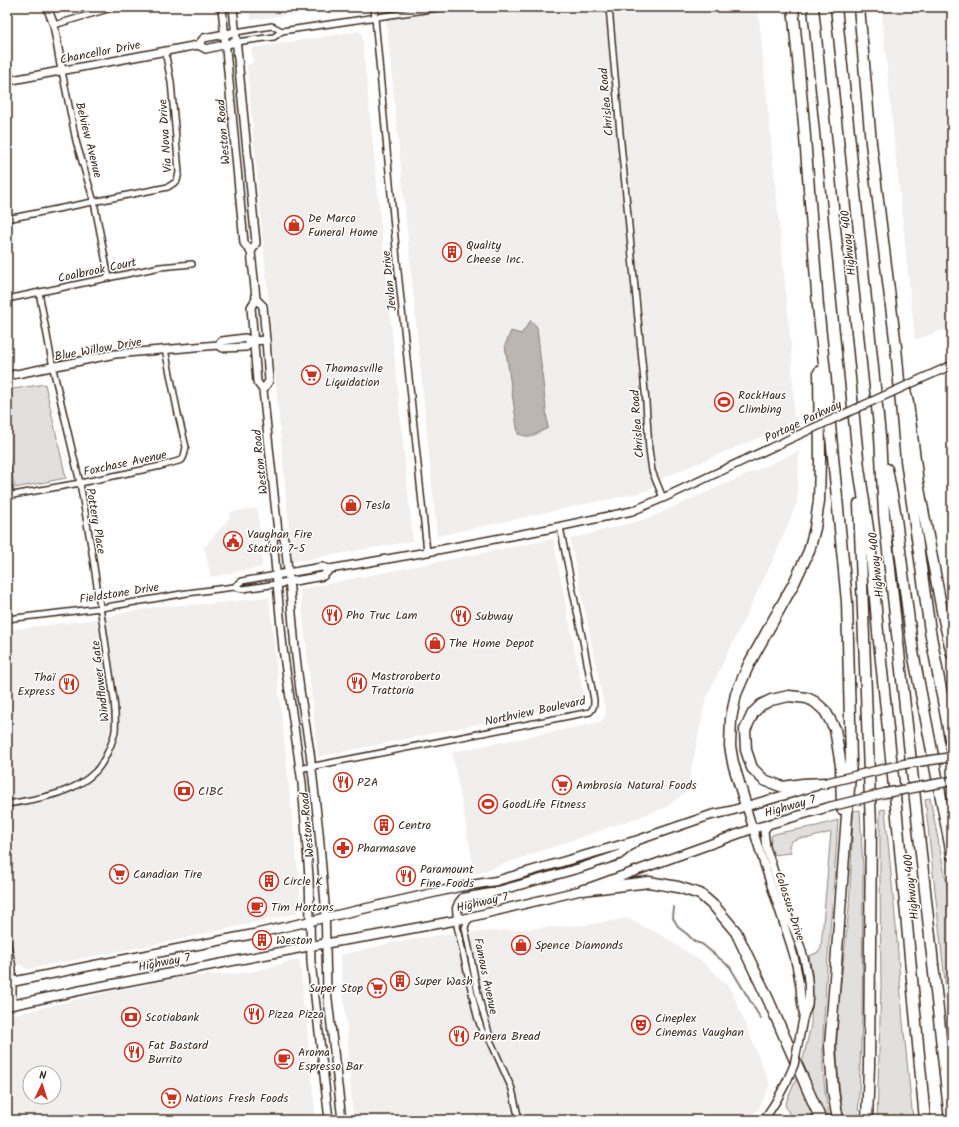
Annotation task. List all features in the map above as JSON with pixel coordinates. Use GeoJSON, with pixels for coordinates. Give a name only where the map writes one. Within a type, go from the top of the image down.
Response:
{"type":"FeatureCollection","features":[{"type":"Feature","properties":{"kind":"highway"},"geometry":{"type":"LineString","coordinates":[[793,7],[804,124],[818,306],[847,602],[851,761],[830,1046],[833,1091],[838,1120]]}},
{"type":"Feature","properties":{"kind":"highway","name":"Highway 400"},"geometry":{"type":"LineString","coordinates":[[813,7],[859,468],[870,542],[878,640],[896,806],[925,1120]]}},
{"type":"Feature","properties":{"kind":"highway","name":"Highway 400"},"geometry":{"type":"LineString","coordinates":[[836,7],[880,436],[885,522],[950,1120]]}},
{"type":"Feature","properties":{"kind":"highway"},"geometry":{"type":"LineString","coordinates":[[859,7],[871,143],[896,348],[906,460],[930,630],[952,749]]}},
{"type":"Feature","properties":{"kind":"highway"},"geometry":{"type":"LineString","coordinates":[[746,806],[733,763],[730,746],[731,720],[736,694],[749,664],[794,583],[809,551],[819,501],[820,402],[818,306]]}},
{"type":"Feature","properties":{"kind":"highway"},"geometry":{"type":"LineString","coordinates":[[896,348],[908,403],[918,483],[942,611],[952,654]]}},
{"type":"Feature","properties":{"kind":"highway"},"geometry":{"type":"LineString","coordinates":[[880,436],[893,503],[914,652],[952,855]]}},
{"type":"Feature","properties":{"kind":"highway"},"geometry":{"type":"LineString","coordinates":[[859,468],[860,544],[871,827],[869,1066],[867,1120]]}},
{"type":"Feature","properties":{"kind":"highway"},"geometry":{"type":"LineString","coordinates":[[825,783],[783,787],[764,780],[752,768],[746,750],[745,730],[753,713],[771,700],[789,696],[807,698],[815,702],[825,711],[835,729],[841,766],[842,820],[846,832]]}},
{"type":"Feature","properties":{"kind":"highway"},"geometry":{"type":"LineString","coordinates":[[583,890],[649,882],[678,887],[700,894],[715,907],[736,932],[768,999],[821,1120]]}},
{"type":"Feature","properties":{"kind":"main road","name":"Belview Avenue"},"geometry":{"type":"LineString","coordinates":[[47,7],[54,25],[62,71]]}},
{"type":"Feature","properties":{"kind":"main road","name":"Weston Road"},"geometry":{"type":"LineString","coordinates":[[222,7],[244,243],[251,252],[256,299],[251,307],[257,382],[264,390]]}},
{"type":"Feature","properties":{"kind":"main road","name":"Weston Road"},"geometry":{"type":"LineString","coordinates":[[233,7],[256,243],[251,252]]}},
{"type":"Feature","properties":{"kind":"main road","name":"Chancellor Drive"},"geometry":{"type":"LineString","coordinates":[[198,45],[204,38],[236,32]]}},
{"type":"Feature","properties":{"kind":"main road","name":"Chancellor Drive"},"geometry":{"type":"LineString","coordinates":[[7,81],[198,45],[206,49],[236,42]]}},
{"type":"Feature","properties":{"kind":"main road","name":"Weston Road"},"geometry":{"type":"LineString","coordinates":[[256,299],[263,306],[269,381],[264,390],[278,532],[285,542],[290,582],[295,648],[312,766],[319,832],[325,918],[327,991],[342,1120]]}},
{"type":"Feature","properties":{"kind":"main road","name":"Blue Willow Drive"},"geometry":{"type":"LineString","coordinates":[[7,376],[53,368],[115,354],[218,345],[222,341],[245,338],[254,341],[266,340]]}},
{"type":"Feature","properties":{"kind":"main road","name":"Portage Parkway"},"geometry":{"type":"LineString","coordinates":[[663,498],[952,365]]}},
{"type":"Feature","properties":{"kind":"main road"},"geometry":{"type":"LineString","coordinates":[[288,573],[322,567],[330,569],[560,527],[632,511],[663,498]]}},
{"type":"Feature","properties":{"kind":"main road","name":"Weston Road"},"geometry":{"type":"LineString","coordinates":[[278,532],[273,539],[276,575],[283,649],[302,783],[309,877],[310,946],[329,1120]]}},
{"type":"Feature","properties":{"kind":"main road"},"geometry":{"type":"LineString","coordinates":[[290,582],[323,576],[330,569]]}},
{"type":"Feature","properties":{"kind":"main road","name":"Fieldstone Drive"},"geometry":{"type":"LineString","coordinates":[[276,575],[288,573]]}},
{"type":"Feature","properties":{"kind":"main road","name":"Fieldstone Drive"},"geometry":{"type":"LineString","coordinates":[[277,584],[290,582]]}},
{"type":"Feature","properties":{"kind":"main road","name":"Highway 7"},"geometry":{"type":"LineString","coordinates":[[9,983],[254,934],[459,887],[496,881],[638,840],[711,815],[825,783],[904,764],[952,757]]}},
{"type":"Feature","properties":{"kind":"main road","name":"Highway 7"},"geometry":{"type":"LineString","coordinates":[[10,1005],[310,946],[458,920],[583,890],[752,829],[829,807],[885,793],[952,781]]}},
{"type":"Feature","properties":{"kind":"main road","name":"Colossus Drive"},"geometry":{"type":"LineString","coordinates":[[746,806],[752,829],[762,848],[767,862],[792,946],[796,961],[803,1017],[794,1065],[780,1096],[763,1120]]}},
{"type":"Feature","properties":{"kind":"main road","name":"Colossus Drive"},"geometry":{"type":"LineString","coordinates":[[762,848],[764,831],[768,825]]}},
{"type":"Feature","properties":{"kind":"main road"},"geometry":{"type":"LineString","coordinates":[[458,920],[457,908],[463,898],[580,868],[619,855],[638,840]]}},
{"type":"Feature","properties":{"kind":"street"},"geometry":{"type":"LineString","coordinates":[[54,25],[115,7]]}},
{"type":"Feature","properties":{"kind":"street","name":"Jevlan Drive"},"geometry":{"type":"LineString","coordinates":[[374,7],[399,284],[427,552]]}},
{"type":"Feature","properties":{"kind":"street"},"geometry":{"type":"LineString","coordinates":[[236,32],[272,26],[282,30],[445,7]]}},
{"type":"Feature","properties":{"kind":"street","name":"Chrislea Road"},"geometry":{"type":"LineString","coordinates":[[609,7],[646,402],[648,449],[652,471],[663,498]]}},
{"type":"Feature","properties":{"kind":"street"},"geometry":{"type":"LineString","coordinates":[[236,42],[274,37],[282,30]]}},
{"type":"Feature","properties":{"kind":"street","name":"Via Nova Drive"},"geometry":{"type":"LineString","coordinates":[[94,202],[168,187],[177,181],[179,172],[171,82],[165,51]]}},
{"type":"Feature","properties":{"kind":"street","name":"Belview Avenue"},"geometry":{"type":"LineString","coordinates":[[62,71],[76,141],[94,202],[109,278]]}},
{"type":"Feature","properties":{"kind":"street"},"geometry":{"type":"LineString","coordinates":[[7,219],[94,202]]}},
{"type":"Feature","properties":{"kind":"street","name":"Coalbrook Court"},"geometry":{"type":"LineString","coordinates":[[7,299],[160,267],[192,264]]}},
{"type":"Feature","properties":{"kind":"street","name":"Pottery Place"},"geometry":{"type":"LineString","coordinates":[[39,292],[53,368],[80,483],[101,608]]}},
{"type":"Feature","properties":{"kind":"street","name":"Foxchase Avenue"},"geometry":{"type":"LineString","coordinates":[[9,496],[80,483],[182,460],[186,447],[165,349]]}},
{"type":"Feature","properties":{"kind":"street"},"geometry":{"type":"LineString","coordinates":[[7,476],[9,496]]}},
{"type":"Feature","properties":{"kind":"street","name":"Northview Boulevard"},"geometry":{"type":"LineString","coordinates":[[300,769],[590,712],[593,709],[594,700],[560,527]]}},
{"type":"Feature","properties":{"kind":"street","name":"Fieldstone Drive"},"geometry":{"type":"LineString","coordinates":[[234,587],[242,581],[276,575]]}},
{"type":"Feature","properties":{"kind":"street","name":"Fieldstone Drive"},"geometry":{"type":"LineString","coordinates":[[7,619],[101,608],[173,595],[234,587],[243,589],[277,584]]}},
{"type":"Feature","properties":{"kind":"street","name":"Windflower Gate"},"geometry":{"type":"LineString","coordinates":[[7,804],[65,791],[86,780],[96,771],[109,750],[113,739],[116,719],[106,654],[101,608]]}},
{"type":"Feature","properties":{"kind":"street","name":"Famous Avenue"},"geometry":{"type":"LineString","coordinates":[[472,916],[467,922],[465,928],[479,996],[489,1030],[490,1040]]}},
{"type":"Feature","properties":{"kind":"street","name":"Famous Avenue"},"geometry":{"type":"LineString","coordinates":[[458,920],[457,926],[477,1016],[482,1031],[490,1040],[512,1089],[519,1120]]}},
{"type":"Feature","properties":{"kind":"street"},"geometry":{"type":"LineString","coordinates":[[7,940],[13,968],[9,983],[10,1005]]}},
{"type":"Feature","properties":{"kind":"street"},"geometry":{"type":"LineString","coordinates":[[56,1120],[76,1118],[93,1120]]}},
{"type":"Feature","properties":{"kind":"shaded area"},"geometry":{"type":"Polygon","coordinates":[[[249,7],[346,7],[251,20],[249,7]]]}},
{"type":"Feature","properties":{"kind":"shaded area"},"geometry":{"type":"Polygon","coordinates":[[[385,7],[758,7],[792,356],[794,423],[665,477],[647,491],[437,536],[385,7]]]}},
{"type":"Feature","properties":{"kind":"shaded area"},"geometry":{"type":"Polygon","coordinates":[[[881,7],[952,7],[952,327],[915,340],[891,110],[881,7]]]}},
{"type":"Feature","properties":{"kind":"shaded area"},"geometry":{"type":"Polygon","coordinates":[[[360,31],[362,35],[413,541],[292,562],[247,65],[253,62],[251,48],[360,31]]]}},
{"type":"Feature","properties":{"kind":"shaded area"},"geometry":{"type":"Polygon","coordinates":[[[531,320],[537,327],[548,428],[530,437],[518,434],[505,345],[511,331],[521,334],[531,320]]]}},
{"type":"Feature","properties":{"kind":"shaded area"},"geometry":{"type":"Polygon","coordinates":[[[45,384],[66,478],[15,488],[7,449],[7,390],[45,384]]]}},
{"type":"Feature","properties":{"kind":"shaded area"},"geometry":{"type":"Polygon","coordinates":[[[799,451],[797,502],[774,558],[706,698],[687,791],[665,808],[475,874],[452,752],[601,722],[606,714],[570,539],[649,518],[799,451]]]}},
{"type":"Feature","properties":{"kind":"shaded area"},"geometry":{"type":"Polygon","coordinates":[[[257,508],[262,543],[262,567],[211,577],[204,548],[230,517],[230,512],[257,508]]]}},
{"type":"Feature","properties":{"kind":"shaded area"},"geometry":{"type":"Polygon","coordinates":[[[553,539],[585,702],[318,757],[300,589],[553,539]]]}},
{"type":"Feature","properties":{"kind":"shaded area"},"geometry":{"type":"Polygon","coordinates":[[[269,597],[300,889],[297,913],[172,941],[28,969],[19,964],[7,967],[7,630],[89,620],[160,606],[207,604],[269,597]]]}},
{"type":"Feature","properties":{"kind":"shaded area"},"geometry":{"type":"Polygon","coordinates":[[[930,798],[952,911],[952,1046],[925,799],[930,798]]]}},
{"type":"Feature","properties":{"kind":"shaded area"},"geometry":{"type":"Polygon","coordinates":[[[885,809],[913,1120],[877,1120],[881,986],[880,810],[885,809]]]}},
{"type":"Feature","properties":{"kind":"shaded area"},"geometry":{"type":"Polygon","coordinates":[[[860,810],[863,870],[862,1017],[858,1120],[844,1120],[838,1076],[837,1032],[849,908],[853,811],[860,810]]]}},
{"type":"Feature","properties":{"kind":"shaded area"},"geometry":{"type":"Polygon","coordinates":[[[838,820],[823,1030],[824,1075],[830,1120],[825,1120],[806,1077],[802,1064],[811,1025],[812,974],[809,956],[819,952],[821,948],[831,832],[791,841],[789,846],[791,853],[772,855],[770,845],[772,835],[838,820]]]}},
{"type":"Feature","properties":{"kind":"shaded area"},"geometry":{"type":"Polygon","coordinates":[[[627,918],[658,933],[703,962],[731,989],[770,1085],[759,1108],[748,1120],[353,1120],[340,955],[396,942],[451,933],[593,924],[627,918]]]}},
{"type":"Feature","properties":{"kind":"shaded area"},"geometry":{"type":"Polygon","coordinates":[[[299,959],[304,995],[302,995],[302,1006],[305,1006],[316,1120],[118,1120],[108,1114],[107,1120],[7,1120],[7,1016],[117,990],[147,985],[153,980],[252,972],[299,959]]]}},
{"type":"Feature","properties":{"kind":"shaded area"},"geometry":{"type":"Polygon","coordinates":[[[797,1077],[816,1120],[792,1120],[785,1105],[797,1077]]]}},
{"type":"Feature","properties":{"kind":"waterway"},"geometry":{"type":"LineString","coordinates":[[674,907],[673,918],[679,928],[695,942],[702,944],[730,967],[761,1019]]}},
{"type":"Feature","properties":{"kind":"place","name":"De Marco Funeral Home"},"geometry":{"type":"Point","coordinates":[294,225]}},
{"type":"Feature","properties":{"kind":"place","name":"Quality Cheese Inc."},"geometry":{"type":"Point","coordinates":[452,252]}},
{"type":"Feature","properties":{"kind":"place","name":"Thomasville Liquidation"},"geometry":{"type":"Point","coordinates":[311,375]}},
{"type":"Feature","properties":{"kind":"place","name":"RockHaus Climbing"},"geometry":{"type":"Point","coordinates":[724,402]}},
{"type":"Feature","properties":{"kind":"place","name":"Tesla"},"geometry":{"type":"Point","coordinates":[351,505]}},
{"type":"Feature","properties":{"kind":"place","name":"Vaughan Fire Station 7-5"},"geometry":{"type":"Point","coordinates":[233,541]}},
{"type":"Feature","properties":{"kind":"place","name":"Pho Truc Lam"},"geometry":{"type":"Point","coordinates":[332,615]}},
{"type":"Feature","properties":{"kind":"place","name":"Subway"},"geometry":{"type":"Point","coordinates":[461,616]}},
{"type":"Feature","properties":{"kind":"place","name":"The Home Depot"},"geometry":{"type":"Point","coordinates":[435,643]}},
{"type":"Feature","properties":{"kind":"place","name":"Mastroroberto Trattoria"},"geometry":{"type":"Point","coordinates":[357,683]}},
{"type":"Feature","properties":{"kind":"place","name":"Thaï Express"},"geometry":{"type":"Point","coordinates":[69,684]}},
{"type":"Feature","properties":{"kind":"place","name":"PZA"},"geometry":{"type":"Point","coordinates":[343,782]}},
{"type":"Feature","properties":{"kind":"place","name":"Ambrosia Natural Foods"},"geometry":{"type":"Point","coordinates":[562,785]}},
{"type":"Feature","properties":{"kind":"place","name":"CIBC"},"geometry":{"type":"Point","coordinates":[184,791]}},
{"type":"Feature","properties":{"kind":"place","name":"GoodLife Fitness"},"geometry":{"type":"Point","coordinates":[488,804]}},
{"type":"Feature","properties":{"kind":"place","name":"Centro"},"geometry":{"type":"Point","coordinates":[384,825]}},
{"type":"Feature","properties":{"kind":"place","name":"Pharmasave"},"geometry":{"type":"Point","coordinates":[343,848]}},
{"type":"Feature","properties":{"kind":"place","name":"Canadian Tire"},"geometry":{"type":"Point","coordinates":[119,874]}},
{"type":"Feature","properties":{"kind":"place","name":"Paramount Fine Foods"},"geometry":{"type":"Point","coordinates":[406,876]}},
{"type":"Feature","properties":{"kind":"place","name":"Circle K"},"geometry":{"type":"Point","coordinates":[269,881]}},
{"type":"Feature","properties":{"kind":"place","name":"Tim Hortons"},"geometry":{"type":"Point","coordinates":[257,907]}},
{"type":"Feature","properties":{"kind":"place","name":"Weston"},"geometry":{"type":"Point","coordinates":[262,940]}},
{"type":"Feature","properties":{"kind":"place","name":"Spence Diamonds"},"geometry":{"type":"Point","coordinates":[521,945]}},
{"type":"Feature","properties":{"kind":"place","name":"Super Wash"},"geometry":{"type":"Point","coordinates":[400,981]}},
{"type":"Feature","properties":{"kind":"place","name":"Super Stop"},"geometry":{"type":"Point","coordinates":[377,988]}},
{"type":"Feature","properties":{"kind":"place","name":"Pizza Pizza"},"geometry":{"type":"Point","coordinates":[254,1014]}},
{"type":"Feature","properties":{"kind":"place","name":"Scotiabank"},"geometry":{"type":"Point","coordinates":[131,1017]}},
{"type":"Feature","properties":{"kind":"place","name":"Cineplex Cinemas Vaughan"},"geometry":{"type":"Point","coordinates":[641,1025]}},
{"type":"Feature","properties":{"kind":"place","name":"Panera Bread"},"geometry":{"type":"Point","coordinates":[459,1036]}},
{"type":"Feature","properties":{"kind":"place","name":"Fat Bastard Burrito"},"geometry":{"type":"Point","coordinates":[134,1052]}},
{"type":"Feature","properties":{"kind":"place","name":"Aroma Espresso Bar"},"geometry":{"type":"Point","coordinates":[284,1059]}},
{"type":"Feature","properties":{"kind":"place","name":"Nations Fresh Foods"},"geometry":{"type":"Point","coordinates":[171,1098]}}]}
